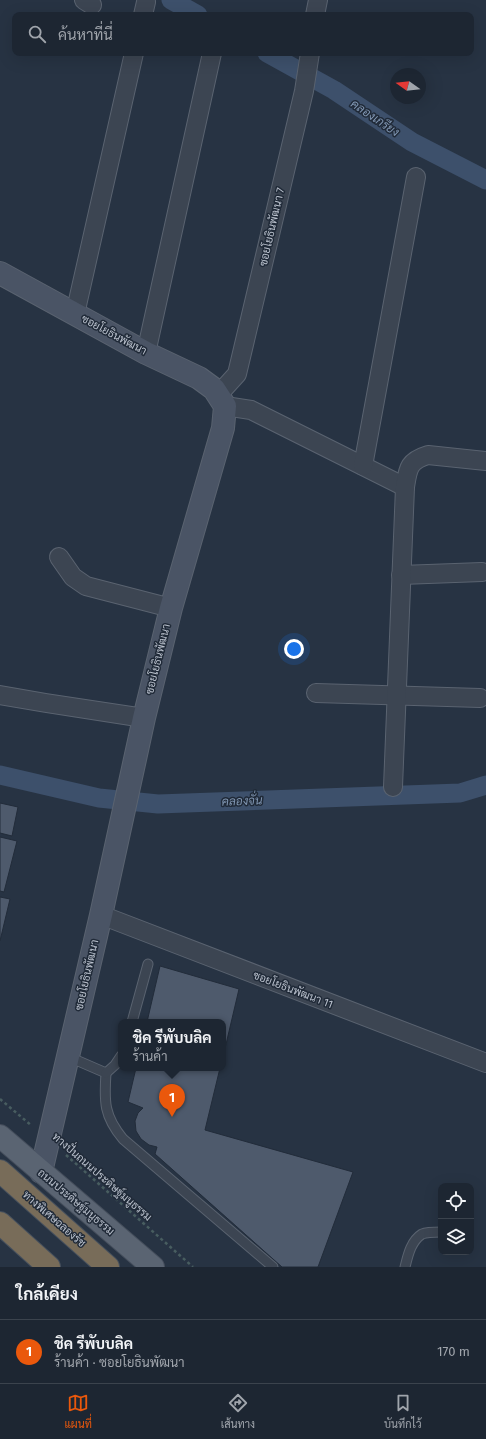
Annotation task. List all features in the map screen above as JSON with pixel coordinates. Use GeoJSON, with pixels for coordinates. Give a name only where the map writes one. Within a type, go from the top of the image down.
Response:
{"type":"FeatureCollection","features":[{"type":"Feature","properties":{"kind":"highway","name":"ทางพิเศษฉลองรัช"},"geometry":{"type":"LineString","coordinates":[[0,1172],[108,1267]]}},
{"type":"Feature","properties":{"kind":"highway"},"geometry":{"type":"LineString","coordinates":[[0,1223],[49,1267]]}},
{"type":"Feature","properties":{"kind":"main road","name":"ถนนประดิษฐ์มนูธรรม"},"geometry":{"type":"LineString","coordinates":[[0,1136],[153,1267]]}},
{"type":"Feature","properties":{"kind":"street"},"geometry":{"type":"LineString","coordinates":[[316,12],[318,0]]}},
{"type":"Feature","properties":{"kind":"street"},"geometry":{"type":"LineString","coordinates":[[75,314],[133,56]]}},
{"type":"Feature","properties":{"kind":"street"},"geometry":{"type":"LineString","coordinates":[[146,353],[211,56]]}},
{"type":"Feature","properties":{"kind":"street","name":"ซอยโยธินพัฒนา 7"},"geometry":{"type":"LineString","coordinates":[[221,400],[237,374],[304,91],[309,59]]}},
{"type":"Feature","properties":{"kind":"street"},"geometry":{"type":"LineString","coordinates":[[363,466],[416,177]]}},
{"type":"Feature","properties":{"kind":"street","name":"ซอยโยธินพัฒนา"},"geometry":{"type":"LineString","coordinates":[[0,273],[146,353],[199,378],[214,389],[221,400],[223,428],[171,608],[144,718],[69,1057],[41,1172]]}},
{"type":"Feature","properties":{"kind":"street"},"geometry":{"type":"LineString","coordinates":[[221,400],[251,410],[405,488]]}},
{"type":"Feature","properties":{"kind":"street"},"geometry":{"type":"LineString","coordinates":[[393,787],[401,574],[407,471],[411,463],[419,458],[428,456],[486,461]]}},
{"type":"Feature","properties":{"kind":"street"},"geometry":{"type":"LineString","coordinates":[[59,557],[73,577],[86,586],[171,608]]}},
{"type":"Feature","properties":{"kind":"street"},"geometry":{"type":"LineString","coordinates":[[401,574],[482,572]]}},
{"type":"Feature","properties":{"kind":"street"},"geometry":{"type":"LineString","coordinates":[[316,693],[480,698]]}},
{"type":"Feature","properties":{"kind":"street"},"geometry":{"type":"LineString","coordinates":[[0,695],[144,718]]}},
{"type":"Feature","properties":{"kind":"street","name":"ซอยโยธินพัฒนา 11"},"geometry":{"type":"LineString","coordinates":[[101,915],[486,1063]]}},
{"type":"Feature","properties":{"kind":"lane"},"geometry":{"type":"LineString","coordinates":[[133,1019],[148,964]]}},
{"type":"Feature","properties":{"kind":"lane"},"geometry":{"type":"LineString","coordinates":[[69,1057],[106,1073]]}},
{"type":"Feature","properties":{"kind":"lane"},"geometry":{"type":"LineString","coordinates":[[118,1060],[106,1073],[105,1095],[107,1113],[114,1128],[124,1139],[273,1267]]}},
{"type":"Feature","properties":{"kind":"lane"},"geometry":{"type":"LineString","coordinates":[[405,1267],[410,1249],[415,1240],[423,1234],[438,1232]]}},
{"type":"Feature","properties":{"kind":"path","name":"ทางปั่นถนนประดิษฐ์มนูธรรม"},"geometry":{"type":"LineString","coordinates":[[0,1099],[193,1267]]}},
{"type":"Feature","properties":{"kind":"building"},"geometry":{"type":"Polygon","coordinates":[[[0,803],[18,807],[12,836],[0,833],[0,803]]]}},
{"type":"Feature","properties":{"kind":"building"},"geometry":{"type":"Polygon","coordinates":[[[0,837],[17,841],[4,892],[0,891],[0,837]]]}},
{"type":"Feature","properties":{"kind":"building"},"geometry":{"type":"Polygon","coordinates":[[[0,897],[10,899],[0,941],[0,897]]]}},
{"type":"Feature","properties":{"kind":"building"},"geometry":{"type":"Polygon","coordinates":[[[160,966],[239,989],[226,1044],[226,1019],[148,1019],[160,966]]]}},
{"type":"Feature","properties":{"kind":"building"},"geometry":{"type":"Polygon","coordinates":[[[135,1071],[219,1071],[205,1130],[353,1172],[318,1267],[282,1267],[155,1154],[157,1147],[149,1145],[141,1139],[136,1131],[135,1121],[138,1113],[143,1108],[128,1102],[135,1071]]]}},
{"type":"Feature","properties":{"kind":"waterway","name":"คลองเกรียง"},"geometry":{"type":"LineString","coordinates":[[171,0],[193,12]]}},
{"type":"Feature","properties":{"kind":"waterway","name":"คลองเกรียง"},"geometry":{"type":"LineString","coordinates":[[272,56],[334,90],[412,142],[486,180]]}},
{"type":"Feature","properties":{"kind":"waterway","name":"คลองจั่น"},"geometry":{"type":"LineString","coordinates":[[0,775],[99,798],[158,804],[460,793],[486,785]]}},
{"type":"Feature","properties":{"kind":"place","name":"ชิค รีพับบลิค"},"geometry":{"type":"Point","coordinates":[172,1117]}}]}
